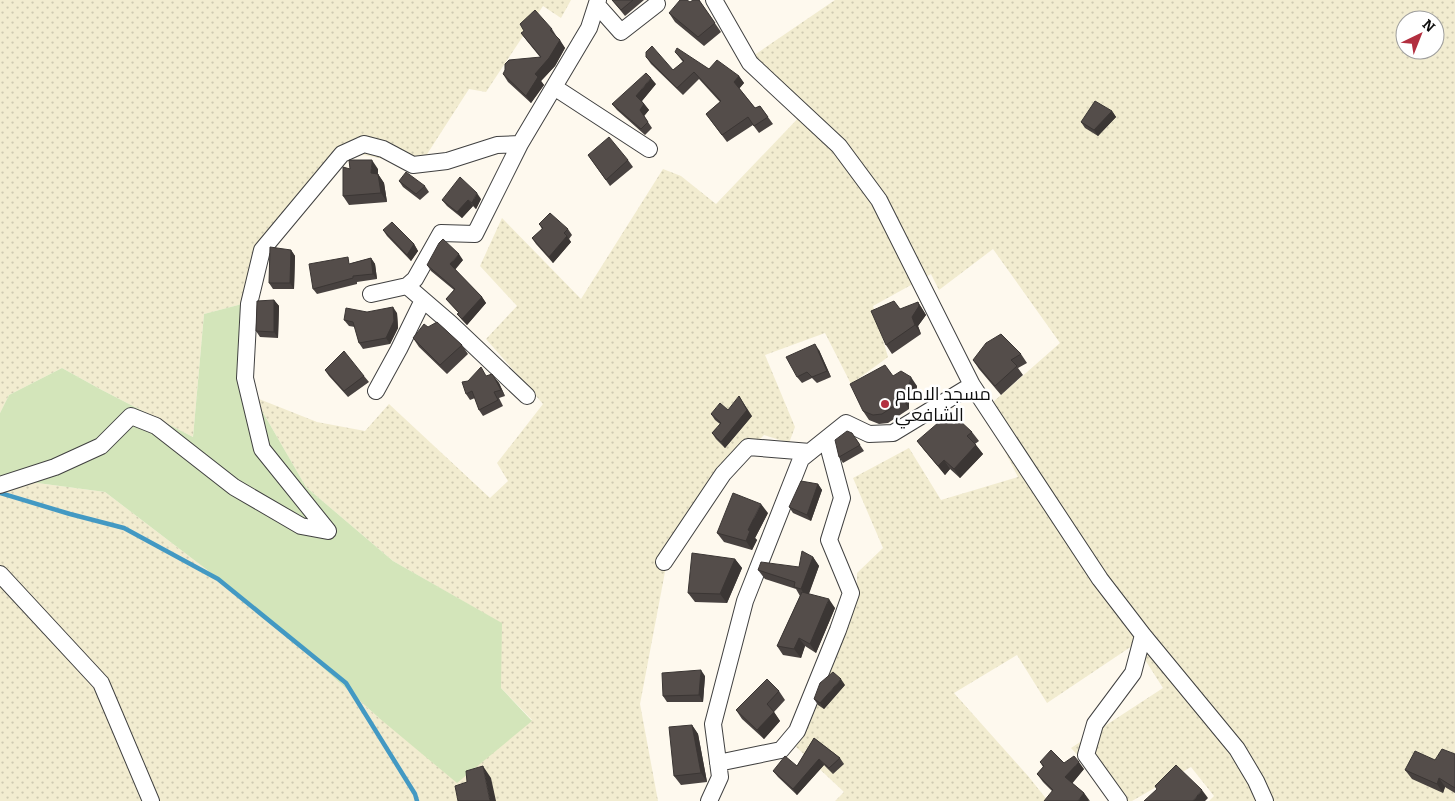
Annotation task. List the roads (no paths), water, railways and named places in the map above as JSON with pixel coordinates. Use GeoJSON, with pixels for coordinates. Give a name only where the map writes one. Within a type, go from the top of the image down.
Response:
{"type":"FeatureCollection","features":[{"type":"Feature","properties":{"kind":"street"},"geometry":{"type":"LineString","coordinates":[[714,0],[750,63],[839,146],[879,200],[972,385],[1100,579],[1143,635],[1237,749],[1256,781],[1265,801]]}},
{"type":"Feature","properties":{"kind":"street"},"geometry":{"type":"LineString","coordinates":[[598,2],[620,32],[657,4]]}},
{"type":"Feature","properties":{"kind":"street"},"geometry":{"type":"LineString","coordinates":[[371,294],[407,286],[415,278],[441,233],[475,234],[520,144],[589,28],[598,2]]}},
{"type":"Feature","properties":{"kind":"street"},"geometry":{"type":"LineString","coordinates":[[554,87],[650,149]]}},
{"type":"Feature","properties":{"kind":"street"},"geometry":{"type":"LineString","coordinates":[[0,485],[55,467],[101,446],[131,416],[156,426],[234,487],[302,526],[328,531],[262,449],[245,378],[249,304],[262,250],[342,154],[364,144],[383,149],[413,165],[447,161],[497,145],[520,144]]}},
{"type":"Feature","properties":{"kind":"street"},"geometry":{"type":"LineString","coordinates":[[407,286],[450,323],[527,396]]}},
{"type":"Feature","properties":{"kind":"street"},"geometry":{"type":"LineString","coordinates":[[376,391],[399,349],[422,300]]}},
{"type":"Feature","properties":{"kind":"street"},"geometry":{"type":"LineString","coordinates":[[709,801],[720,777],[713,724],[745,600],[801,460],[846,423],[869,434],[893,433],[972,385]]}},
{"type":"Feature","properties":{"kind":"street"},"geometry":{"type":"LineString","coordinates":[[718,763],[781,750],[797,730],[852,593],[829,540],[842,498],[828,438]]}},
{"type":"Feature","properties":{"kind":"street"},"geometry":{"type":"LineString","coordinates":[[664,562],[723,474],[748,447],[810,452]]}},
{"type":"Feature","properties":{"kind":"street"},"geometry":{"type":"LineString","coordinates":[[0,574],[100,683],[150,801]]}},
{"type":"Feature","properties":{"kind":"street"},"geometry":{"type":"LineString","coordinates":[[1119,801],[1086,755],[1095,724],[1133,673],[1143,635]]}},
{"type":"Feature","properties":{"kind":"waterway"},"geometry":{"type":"LineString","coordinates":[[0,493],[124,528],[218,579],[346,683],[415,794],[417,801]]}},
{"type":"Feature","properties":{"kind":"place","name":"مسجد الامام الشافعي"},"geometry":{"type":"Point","coordinates":[885,404]}}]}
